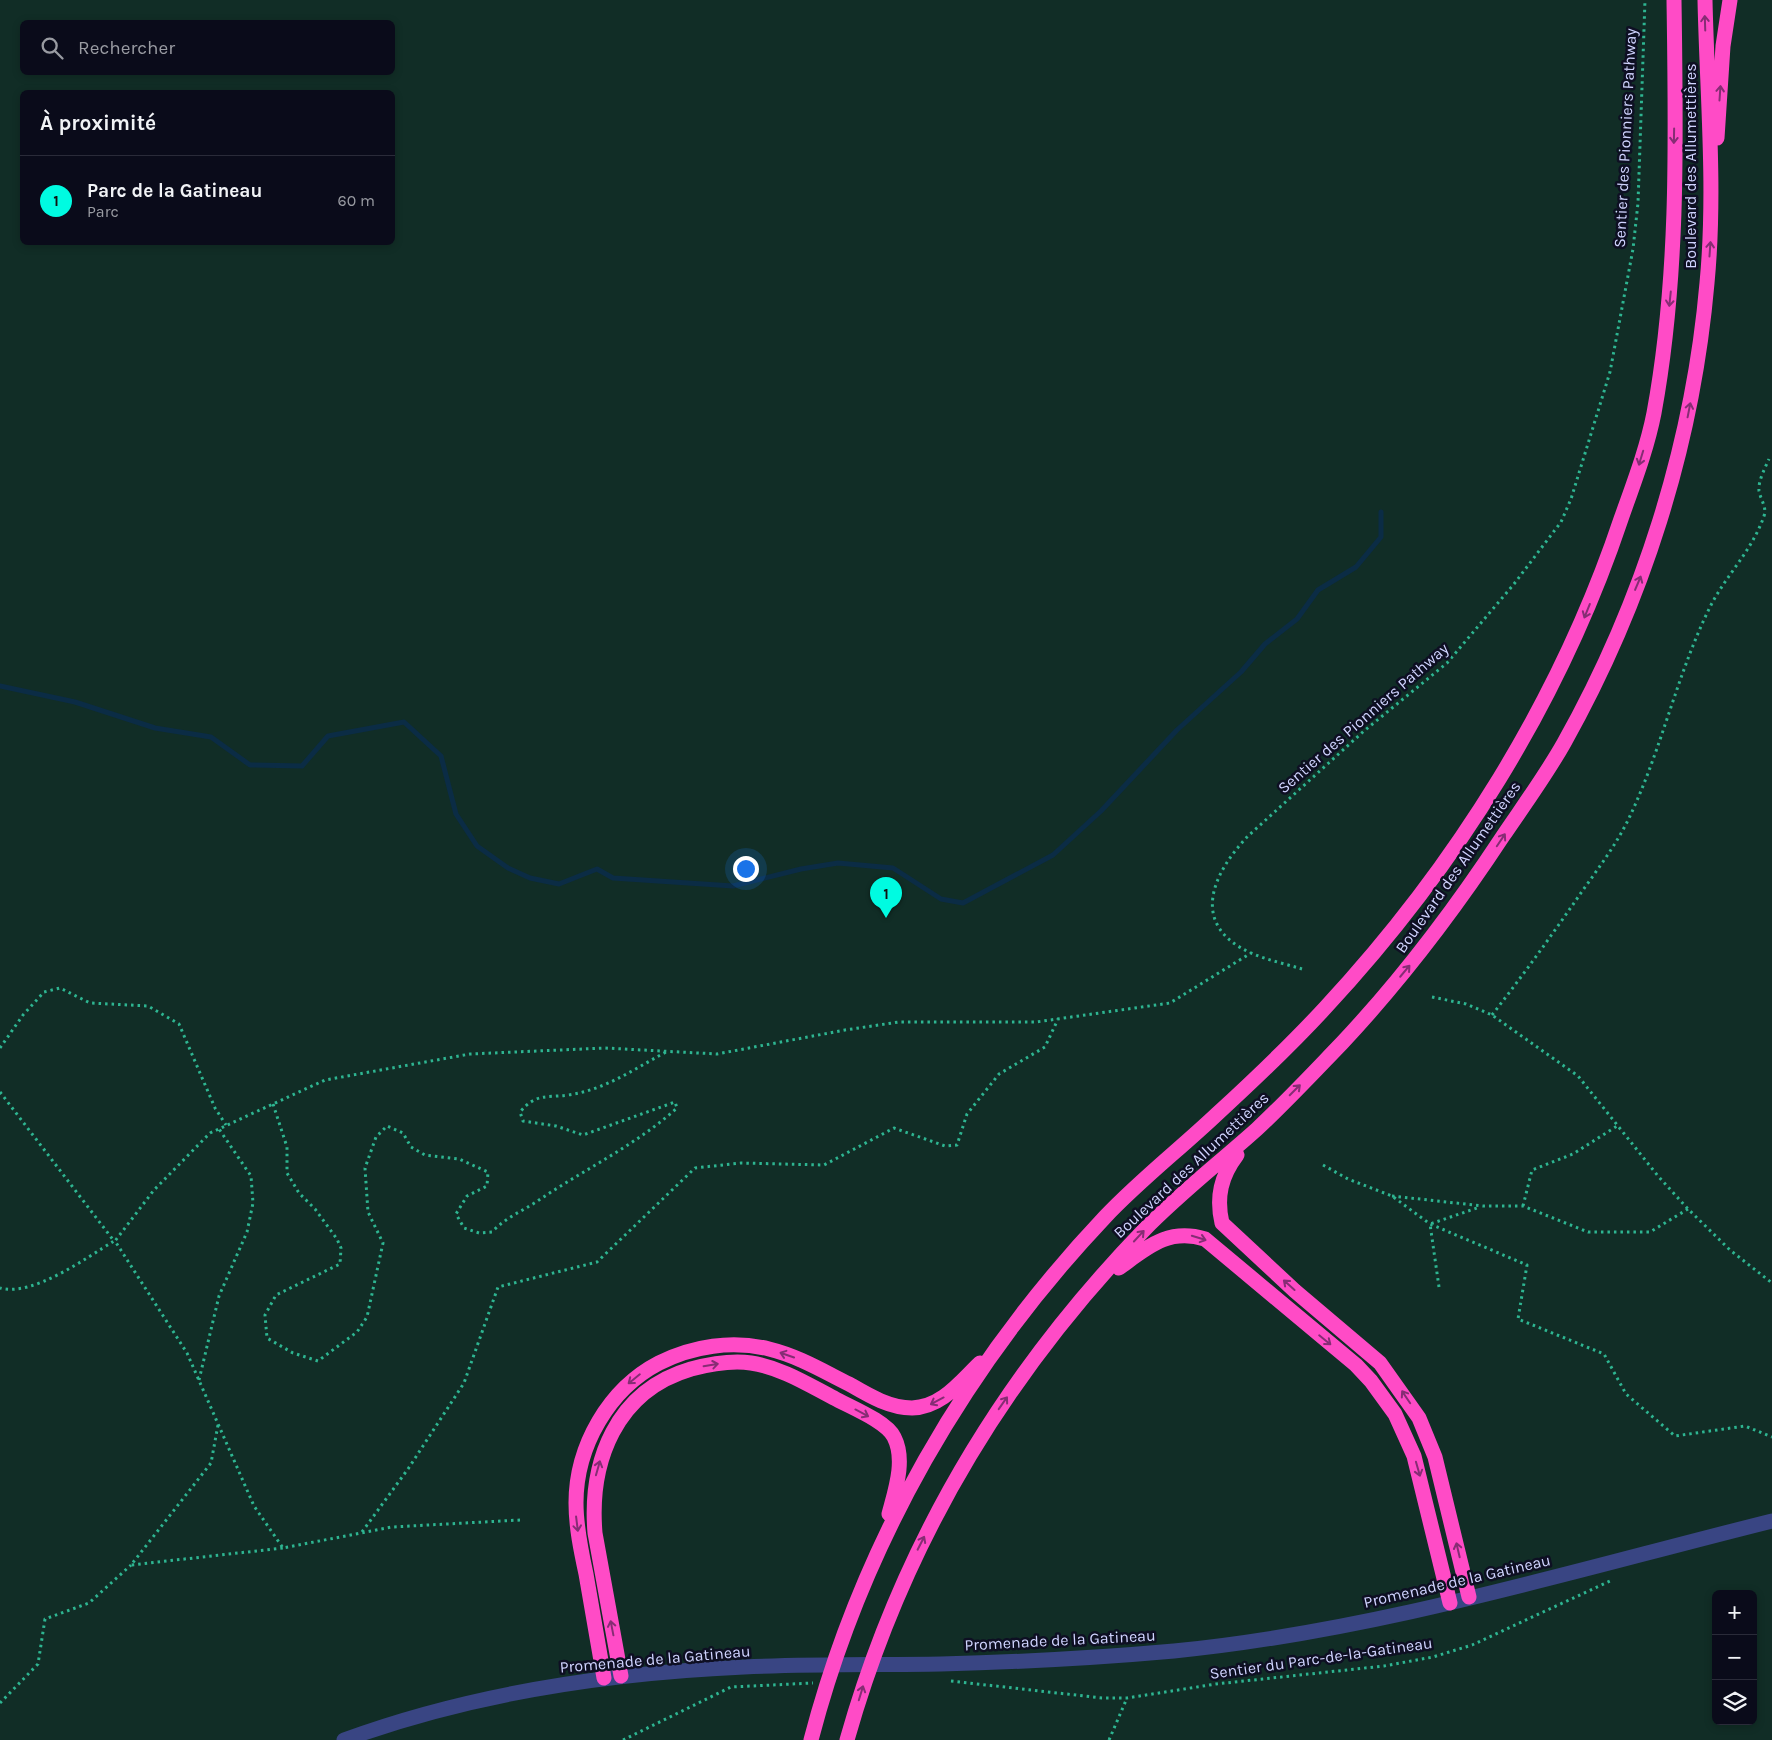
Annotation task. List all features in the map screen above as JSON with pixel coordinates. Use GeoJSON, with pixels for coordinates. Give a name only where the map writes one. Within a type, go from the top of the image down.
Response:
{"type":"FeatureCollection","features":[{"type":"Feature","properties":{"kind":"highway","name":"Boulevard des Allumettières"},"geometry":{"type":"LineString","coordinates":[[812,1740],[842,1640],[878,1550],[931,1449],[999,1345],[1054,1274],[1106,1216],[1290,1045],[1403,918],[1486,801],[1539,712],[1582,622],[1605,566],[1653,419],[1665,339],[1673,261],[1674,0]]}},
{"type":"Feature","properties":{"kind":"highway","name":"Boulevard des Allumettières"},"geometry":{"type":"LineString","coordinates":[[847,1740],[883,1628],[920,1544],[945,1497],[1026,1370],[1095,1284],[1146,1228],[1261,1125],[1351,1033],[1444,922],[1541,780],[1583,707],[1642,574],[1657,532],[1681,446],[1702,331],[1711,229],[1705,0]]}},
{"type":"Feature","properties":{"kind":"highway"},"geometry":{"type":"LineString","coordinates":[[1711,229],[1723,46],[1730,0]]}},
{"type":"Feature","properties":{"kind":"highway"},"geometry":{"type":"LineString","coordinates":[[1261,1125],[1227,1168],[1221,1182],[1218,1209],[1222,1223],[1295,1291],[1380,1363],[1409,1402],[1425,1430],[1435,1457],[1469,1598]]}},
{"type":"Feature","properties":{"kind":"highway"},"geometry":{"type":"LineString","coordinates":[[1095,1284],[1165,1238],[1193,1236],[1206,1239],[1356,1365],[1384,1398],[1407,1437],[1420,1475],[1450,1603]]}},
{"type":"Feature","properties":{"kind":"highway"},"geometry":{"type":"LineString","coordinates":[[604,1678],[578,1531],[576,1501],[580,1473],[589,1441],[607,1409],[624,1387],[654,1366],[682,1353],[732,1344],[764,1348],[794,1356],[884,1402],[910,1408],[922,1407],[935,1403],[947,1395],[999,1345]]}},
{"type":"Feature","properties":{"kind":"highway"},"geometry":{"type":"LineString","coordinates":[[621,1676],[594,1533],[595,1479],[604,1449],[622,1417],[645,1393],[668,1378],[700,1367],[717,1364],[749,1363],[765,1366],[791,1375],[886,1428],[894,1436],[899,1463],[895,1492],[878,1550]]}},
{"type":"Feature","properties":{"kind":"street","name":"Promenade de la Gatineau"},"geometry":{"type":"LineString","coordinates":[[344,1740],[392,1722],[453,1706],[522,1691],[621,1676],[746,1667],[944,1664],[1097,1658],[1192,1649],[1310,1631],[1450,1603],[1772,1521]]}},
{"type":"Feature","properties":{"kind":"path","name":"Sentier des Pionniers Pathway"},"geometry":{"type":"LineString","coordinates":[[1302,969],[1251,952],[1237,944],[1218,927],[1212,908],[1214,884],[1234,851],[1248,836],[1364,732],[1447,664],[1540,551],[1561,522],[1568,507],[1610,372],[1633,249],[1638,203],[1645,0]]}},
{"type":"Feature","properties":{"kind":"path"},"geometry":{"type":"LineString","coordinates":[[1492,1015],[1548,941],[1630,818],[1658,749],[1686,662],[1710,606],[1730,574],[1750,549],[1760,527],[1766,510],[1759,490],[1768,459]]}},
{"type":"Feature","properties":{"kind":"path"},"geometry":{"type":"LineString","coordinates":[[283,1548],[254,1506],[187,1353],[115,1241],[154,1190],[210,1133],[325,1080],[470,1054],[605,1048],[716,1054],[899,1022],[1036,1022],[1170,1002],[1251,952]]}},
{"type":"Feature","properties":{"kind":"path"},"geometry":{"type":"LineString","coordinates":[[0,1048],[23,1015],[44,992],[60,988],[90,1003],[148,1006],[179,1024],[215,1108],[226,1126]]}},
{"type":"Feature","properties":{"kind":"path"},"geometry":{"type":"LineString","coordinates":[[1432,997],[1466,1004],[1492,1015],[1578,1076],[1658,1176],[1688,1209],[1730,1250],[1772,1283]]}},
{"type":"Feature","properties":{"kind":"path"},"geometry":{"type":"LineString","coordinates":[[362,1532],[408,1469],[464,1383],[498,1287],[597,1262],[695,1168],[742,1163],[824,1165],[894,1128],[945,1146],[957,1145],[967,1114],[999,1074],[1045,1047],[1058,1018]]}},
{"type":"Feature","properties":{"kind":"path"},"geometry":{"type":"LineString","coordinates":[[273,1104],[287,1147],[287,1173],[299,1193],[315,1209],[341,1248],[340,1264],[276,1295],[265,1315],[267,1338],[293,1353],[318,1361],[357,1332],[367,1317],[383,1243],[368,1212],[365,1168],[376,1136],[387,1126],[403,1133],[411,1146],[425,1155],[459,1159],[488,1172],[487,1186],[467,1196],[456,1214],[464,1228],[479,1234],[492,1232],[504,1219],[539,1200],[564,1182],[590,1169],[649,1130],[677,1108],[675,1102],[667,1103],[634,1118],[583,1135],[556,1126],[523,1121],[520,1112],[529,1101],[541,1097],[568,1095],[602,1086],[668,1051]]}},
{"type":"Feature","properties":{"kind":"path"},"geometry":{"type":"LineString","coordinates":[[0,1092],[114,1241],[43,1281],[11,1290],[0,1288]]}},
{"type":"Feature","properties":{"kind":"path"},"geometry":{"type":"LineString","coordinates":[[1523,1206],[1532,1170],[1573,1154],[1617,1126]]}},
{"type":"Feature","properties":{"kind":"path"},"geometry":{"type":"LineString","coordinates":[[199,1381],[219,1296],[247,1232],[253,1203],[251,1176],[219,1129]]}},
{"type":"Feature","properties":{"kind":"path"},"geometry":{"type":"LineString","coordinates":[[1323,1165],[1348,1179],[1392,1196],[1483,1206],[1523,1206],[1588,1232],[1650,1232],[1688,1209]]}},
{"type":"Feature","properties":{"kind":"path"},"geometry":{"type":"LineString","coordinates":[[1392,1196],[1430,1224],[1527,1265],[1518,1319],[1604,1354],[1626,1394],[1675,1436],[1745,1426],[1772,1437]]}},
{"type":"Feature","properties":{"kind":"path"},"geometry":{"type":"LineString","coordinates":[[1430,1224],[1483,1206]]}},
{"type":"Feature","properties":{"kind":"path"},"geometry":{"type":"LineString","coordinates":[[1430,1224],[1439,1287]]}},
{"type":"Feature","properties":{"kind":"path"},"geometry":{"type":"LineString","coordinates":[[0,1703],[38,1664],[45,1619],[89,1603],[131,1565],[211,1463],[218,1425]]}},
{"type":"Feature","properties":{"kind":"path"},"geometry":{"type":"LineString","coordinates":[[131,1565],[283,1548],[392,1527],[520,1520]]}},
{"type":"Feature","properties":{"kind":"path","name":"Sentier du Parc-de-la-Gatineau"},"geometry":{"type":"LineString","coordinates":[[943,1680],[1102,1698],[1127,1698],[1254,1679],[1384,1666],[1440,1655],[1472,1645],[1616,1578]]}},
{"type":"Feature","properties":{"kind":"path"},"geometry":{"type":"LineString","coordinates":[[623,1740],[731,1687],[745,1685]]}},
{"type":"Feature","properties":{"kind":"path"},"geometry":{"type":"LineString","coordinates":[[1109,1740],[1127,1698]]}},
{"type":"Feature","properties":{"kind":"green space"},"geometry":{"type":"Polygon","coordinates":[[[0,0],[1772,0],[1772,1740],[0,1740],[0,0]]]}},
{"type":"Feature","properties":{"kind":"waterway"},"geometry":{"type":"LineString","coordinates":[[0,686],[75,702],[155,728],[211,737],[250,765],[302,766],[328,736],[404,722],[441,756],[456,814],[477,846],[508,868],[530,878],[559,884],[597,869],[613,878],[733,886],[801,869],[838,863],[893,868],[941,899],[963,903],[1053,855],[1101,811],[1177,730],[1241,672],[1265,644],[1297,619],[1318,590],[1356,567],[1381,537],[1381,512]]}},
{"type":"Feature","properties":{"kind":"place","name":"Parc de la Gatineau"},"geometry":{"type":"Point","coordinates":[886,918]}}]}
